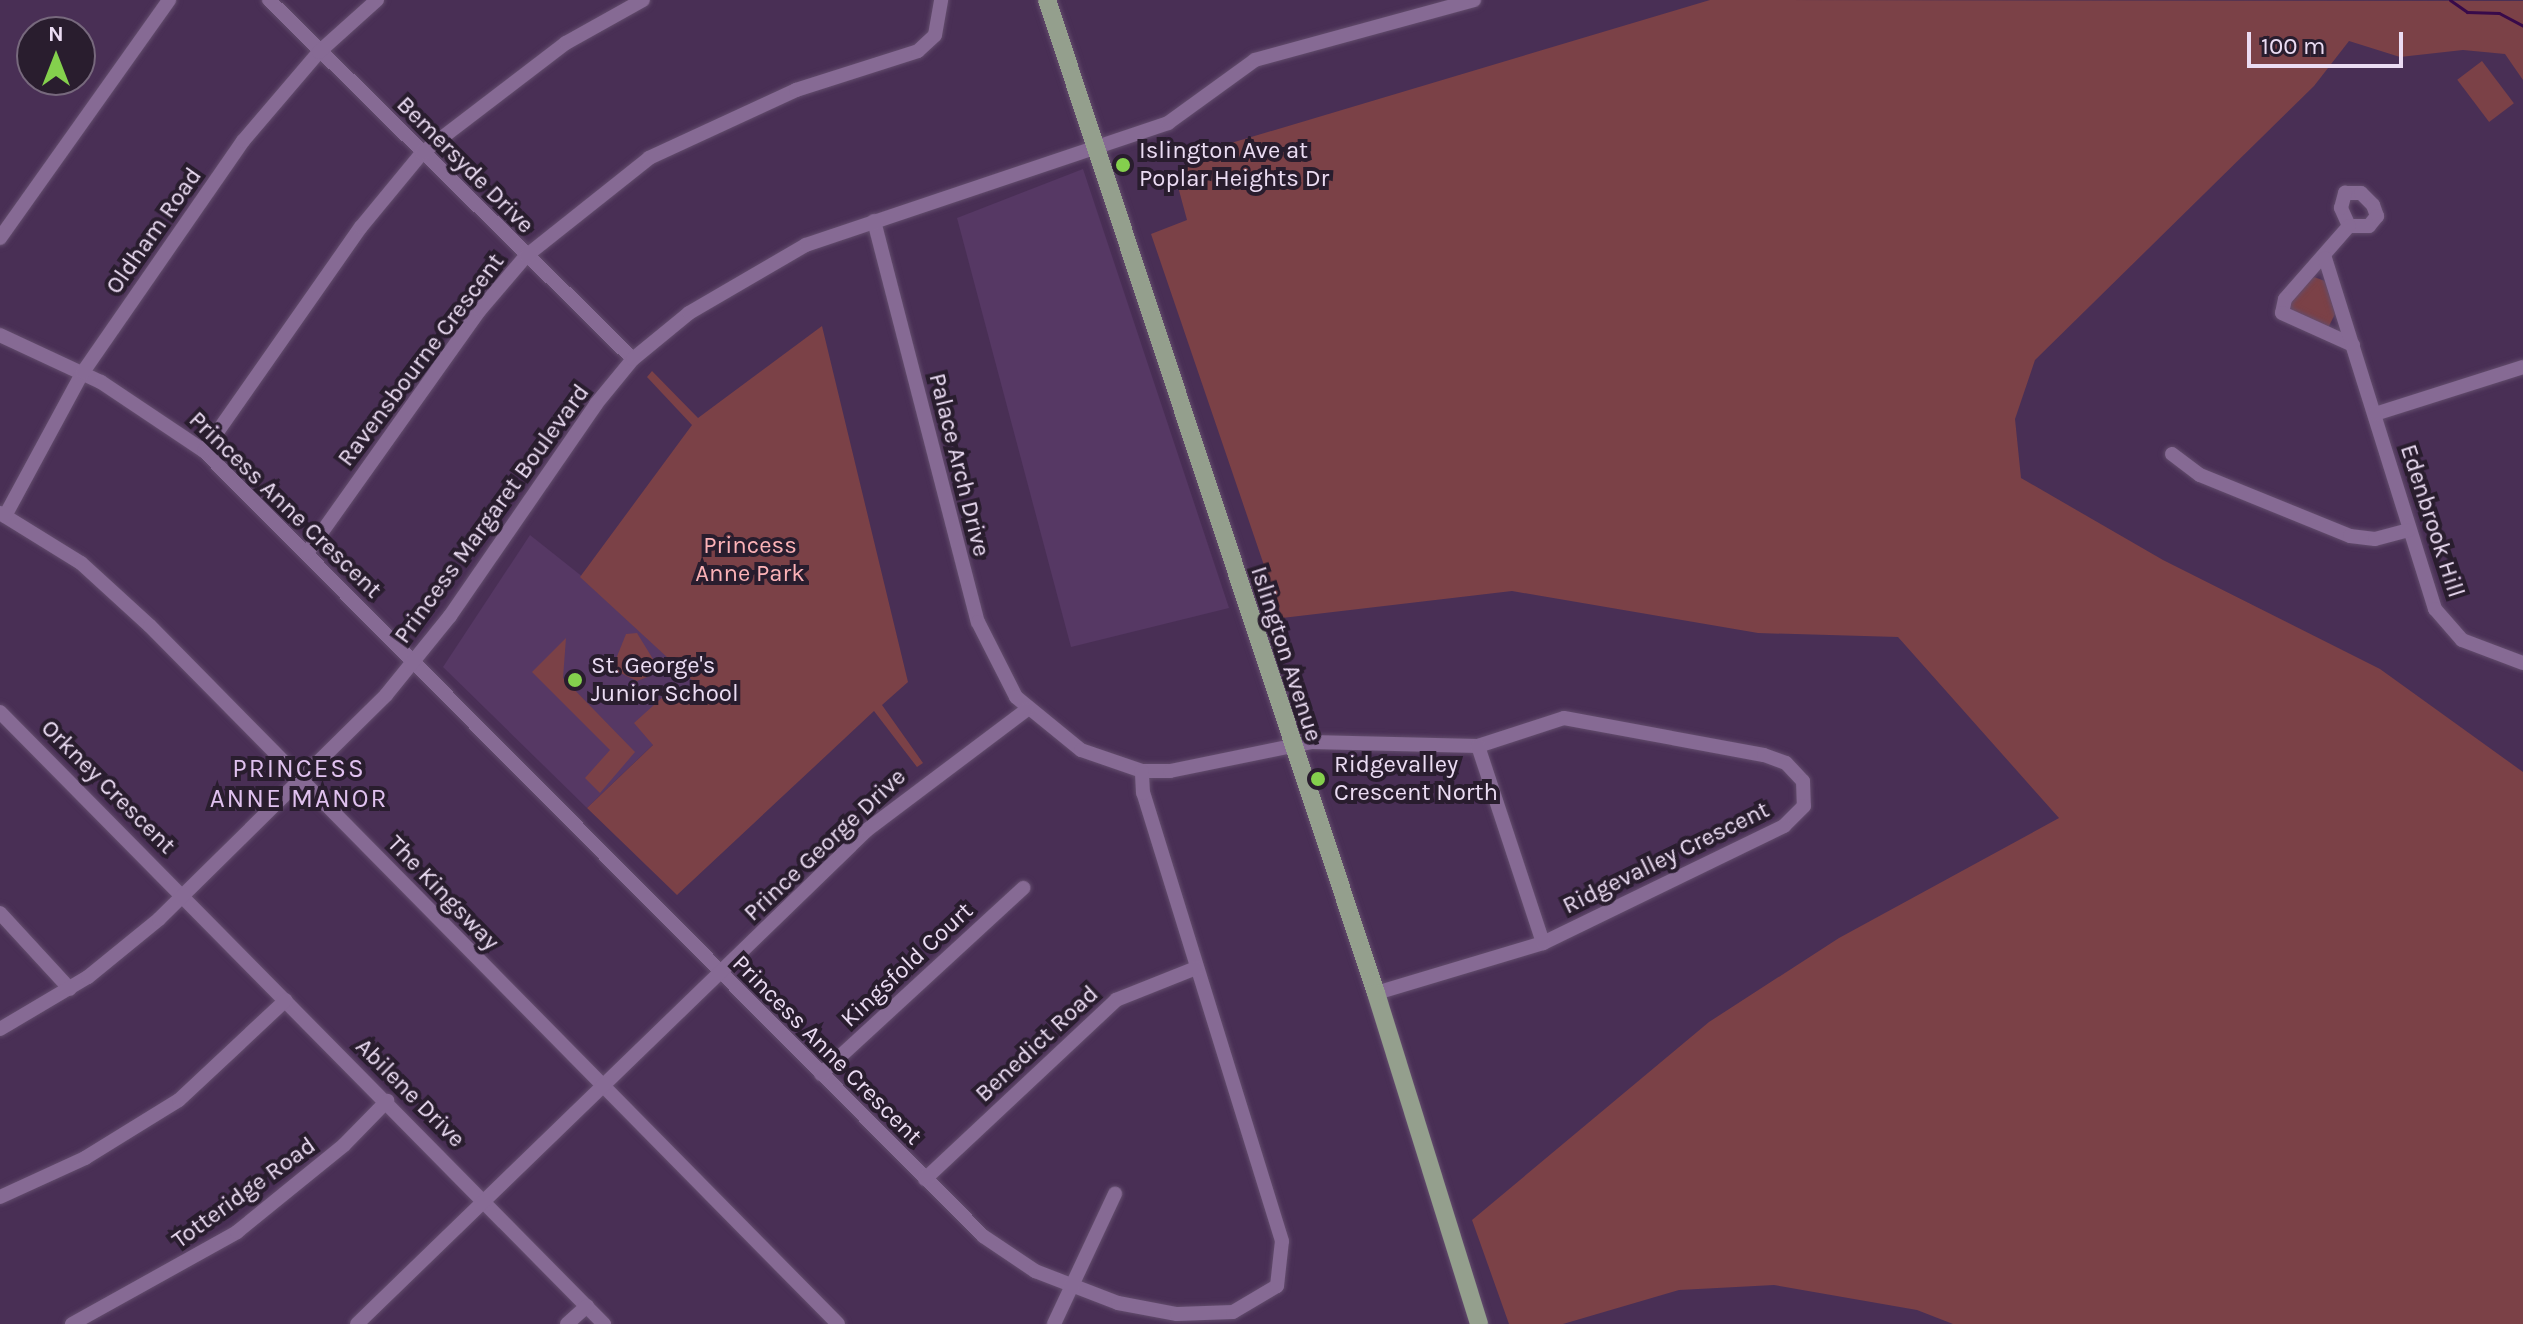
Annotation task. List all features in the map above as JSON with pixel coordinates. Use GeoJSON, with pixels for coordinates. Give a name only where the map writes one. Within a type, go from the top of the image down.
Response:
{"type":"FeatureCollection","features":[{"type":"Feature","properties":{"kind":"main road","name":"Islington Avenue"},"geometry":{"type":"LineString","coordinates":[[1047,0],[1291,745],[1376,993],[1479,1324]]}},
{"type":"Feature","properties":{"kind":"street"},"geometry":{"type":"LineString","coordinates":[[0,238],[169,0]]}},
{"type":"Feature","properties":{"kind":"street","name":"Bemersyde Drive"},"geometry":{"type":"LineString","coordinates":[[269,0],[633,359]]}},
{"type":"Feature","properties":{"kind":"street","name":"Oldham Road"},"geometry":{"type":"LineString","coordinates":[[2,514],[83,372],[243,141],[319,52],[377,0]]}},
{"type":"Feature","properties":{"kind":"street"},"geometry":{"type":"LineString","coordinates":[[204,451],[342,252],[422,153],[566,43],[643,0]]}},
{"type":"Feature","properties":{"kind":"street","name":"Ravensbourne Crescent"},"geometry":{"type":"LineString","coordinates":[[307,553],[480,310],[526,256],[649,158],[796,90],[918,51],[935,35],[941,0]]}},
{"type":"Feature","properties":{"kind":"street","name":"Princess Margaret Boulevard"},"geometry":{"type":"LineString","coordinates":[[0,1029],[70,989],[184,894],[301,779],[414,662],[633,359],[748,274],[874,221],[1179,117],[1255,60],[1474,0]]}},
{"type":"Feature","properties":{"kind":"street","name":"Palace Arch Drive"},"geometry":{"type":"LineString","coordinates":[[874,221],[968,591],[994,658],[1026,710]]}},
{"type":"Feature","properties":{"kind":"street"},"geometry":{"type":"LineString","coordinates":[[2349,226],[2325,258],[2285,299],[2282,313],[2353,345]]}},
{"type":"Feature","properties":{"kind":"street","name":"Edenbrook Hill"},"geometry":{"type":"LineString","coordinates":[[2325,258],[2409,530],[2445,626],[2462,640],[2523,663]]}},
{"type":"Feature","properties":{"kind":"street","name":"Princess Anne Crescent"},"geometry":{"type":"LineString","coordinates":[[0,335],[83,372],[204,451],[925,1179],[1001,1250],[1070,1285],[1146,1310],[1213,1314],[1264,1298],[1282,1274],[1275,1215],[1196,968],[1142,771]]}},
{"type":"Feature","properties":{"kind":"street"},"geometry":{"type":"LineString","coordinates":[[2375,414],[2523,367]]}},
{"type":"Feature","properties":{"kind":"street"},"geometry":{"type":"LineString","coordinates":[[2172,454],[2200,475],[2350,536],[2375,539],[2409,530]]}},
{"type":"Feature","properties":{"kind":"street","name":"The Kingsway"},"geometry":{"type":"LineString","coordinates":[[2,514],[115,592],[838,1324]]}},
{"type":"Feature","properties":{"kind":"street"},"geometry":{"type":"LineString","coordinates":[[1026,710],[1081,750],[1142,771],[1210,767],[1291,745]]}},
{"type":"Feature","properties":{"kind":"street","name":"Prince George Drive"},"geometry":{"type":"LineString","coordinates":[[357,1324],[894,805],[1026,710]]}},
{"type":"Feature","properties":{"kind":"street","name":"Orkney Crescent"},"geometry":{"type":"LineString","coordinates":[[0,712],[184,894]]}},
{"type":"Feature","properties":{"kind":"street","name":"Ridgevalley Crescent"},"geometry":{"type":"LineString","coordinates":[[1291,745],[1347,739],[1426,749],[1478,746],[1523,728],[1576,718],[1779,759],[1803,781],[1804,806],[1796,818],[1543,943],[1376,993]]}},
{"type":"Feature","properties":{"kind":"street"},"geometry":{"type":"LineString","coordinates":[[1478,746],[1543,943]]}},
{"type":"Feature","properties":{"kind":"street","name":"Kingsfold Court"},"geometry":{"type":"LineString","coordinates":[[821,1074],[1023,888]]}},
{"type":"Feature","properties":{"kind":"street","name":"Abilene Drive"},"geometry":{"type":"LineString","coordinates":[[184,894],[604,1324]]}},
{"type":"Feature","properties":{"kind":"street"},"geometry":{"type":"LineString","coordinates":[[0,913],[70,989]]}},
{"type":"Feature","properties":{"kind":"street","name":"Benedict Road"},"geometry":{"type":"LineString","coordinates":[[925,1179],[1116,1000],[1196,968]]}},
{"type":"Feature","properties":{"kind":"street"},"geometry":{"type":"LineString","coordinates":[[0,1197],[85,1158],[168,1108],[250,1040],[286,1000]]}},
{"type":"Feature","properties":{"kind":"street","name":"Totteridge Road"},"geometry":{"type":"LineString","coordinates":[[72,1324],[237,1232],[344,1145],[387,1101]]}},
{"type":"Feature","properties":{"kind":"street"},"geometry":{"type":"LineString","coordinates":[[1054,1324],[1115,1194]]}},
{"type":"Feature","properties":{"kind":"street"},"geometry":{"type":"LineString","coordinates":[[567,1324],[587,1306]]}},
{"type":"Feature","properties":{"kind":"shaded area"},"geometry":{"type":"Polygon","coordinates":[[[1083,169],[1229,608],[1071,647],[957,218],[1083,169]]]}},
{"type":"Feature","properties":{"kind":"shaded area","name":"St. George's Junior School"},"geometry":{"type":"Polygon","coordinates":[[[530,535],[603,593],[707,693],[587,808],[443,667],[530,535]]]}},
{"type":"Feature","properties":{"kind":"green space"},"geometry":{"type":"Polygon","coordinates":[[[1710,0],[2523,1],[2523,80],[2505,54],[2463,50],[2400,57],[2349,41],[2314,86],[2035,360],[2015,419],[2021,478],[2163,560],[2380,669],[2523,772],[2523,1324],[1953,1324],[1917,1310],[1774,1285],[1679,1290],[1563,1324],[1509,1324],[1472,1220],[1709,1022],[1839,938],[2059,818],[1898,637],[1758,633],[1512,591],[1282,618],[1151,234],[1187,220],[1177,183],[1191,155],[1710,0]]]}},
{"type":"Feature","properties":{"kind":"green space"},"geometry":{"type":"Polygon","coordinates":[[[2482,61],[2514,103],[2489,122],[2457,80],[2482,61]]]}},
{"type":"Feature","properties":{"kind":"green space"},"geometry":{"type":"Polygon","coordinates":[[[2314,277],[2325,281],[2335,314],[2328,328],[2289,311],[2291,300],[2314,277]]]}},
{"type":"Feature","properties":{"kind":"green space","name":"Princess Anne Park"},"geometry":{"type":"Polygon","coordinates":[[[822,326],[908,682],[882,705],[923,763],[917,767],[874,711],[677,895],[587,808],[653,745],[634,723],[676,685],[694,705],[706,693],[580,577],[692,425],[647,377],[652,371],[698,418],[822,326]]]}},
{"type":"Feature","properties":{"kind":"green space"},"geometry":{"type":"Polygon","coordinates":[[[637,633],[656,664],[650,676],[637,681],[612,669],[626,634],[637,633]]]}},
{"type":"Feature","properties":{"kind":"green space"},"geometry":{"type":"Polygon","coordinates":[[[566,638],[563,678],[635,752],[600,793],[585,778],[610,750],[532,672],[566,638]]]}},
{"type":"Feature","properties":{"kind":"waterway"},"geometry":{"type":"LineString","coordinates":[[2450,0],[2467,12],[2499,13],[2523,26]]}},
{"type":"Feature","properties":{"kind":"place","name":"Islington Ave at Poplar Heights Dr"},"geometry":{"type":"Point","coordinates":[1123,165]}},
{"type":"Feature","properties":{"kind":"place","name":"St. George's Junior School"},"geometry":{"type":"Point","coordinates":[575,680]}},
{"type":"Feature","properties":{"kind":"place","name":"Ridgevalley Crescent North"},"geometry":{"type":"Point","coordinates":[1318,779]}},
{"type":"Feature","properties":{"kind":"district","name":"PRINCESS ANNE MANOR"},"geometry":{"type":"Point","coordinates":[299,784]}}]}
